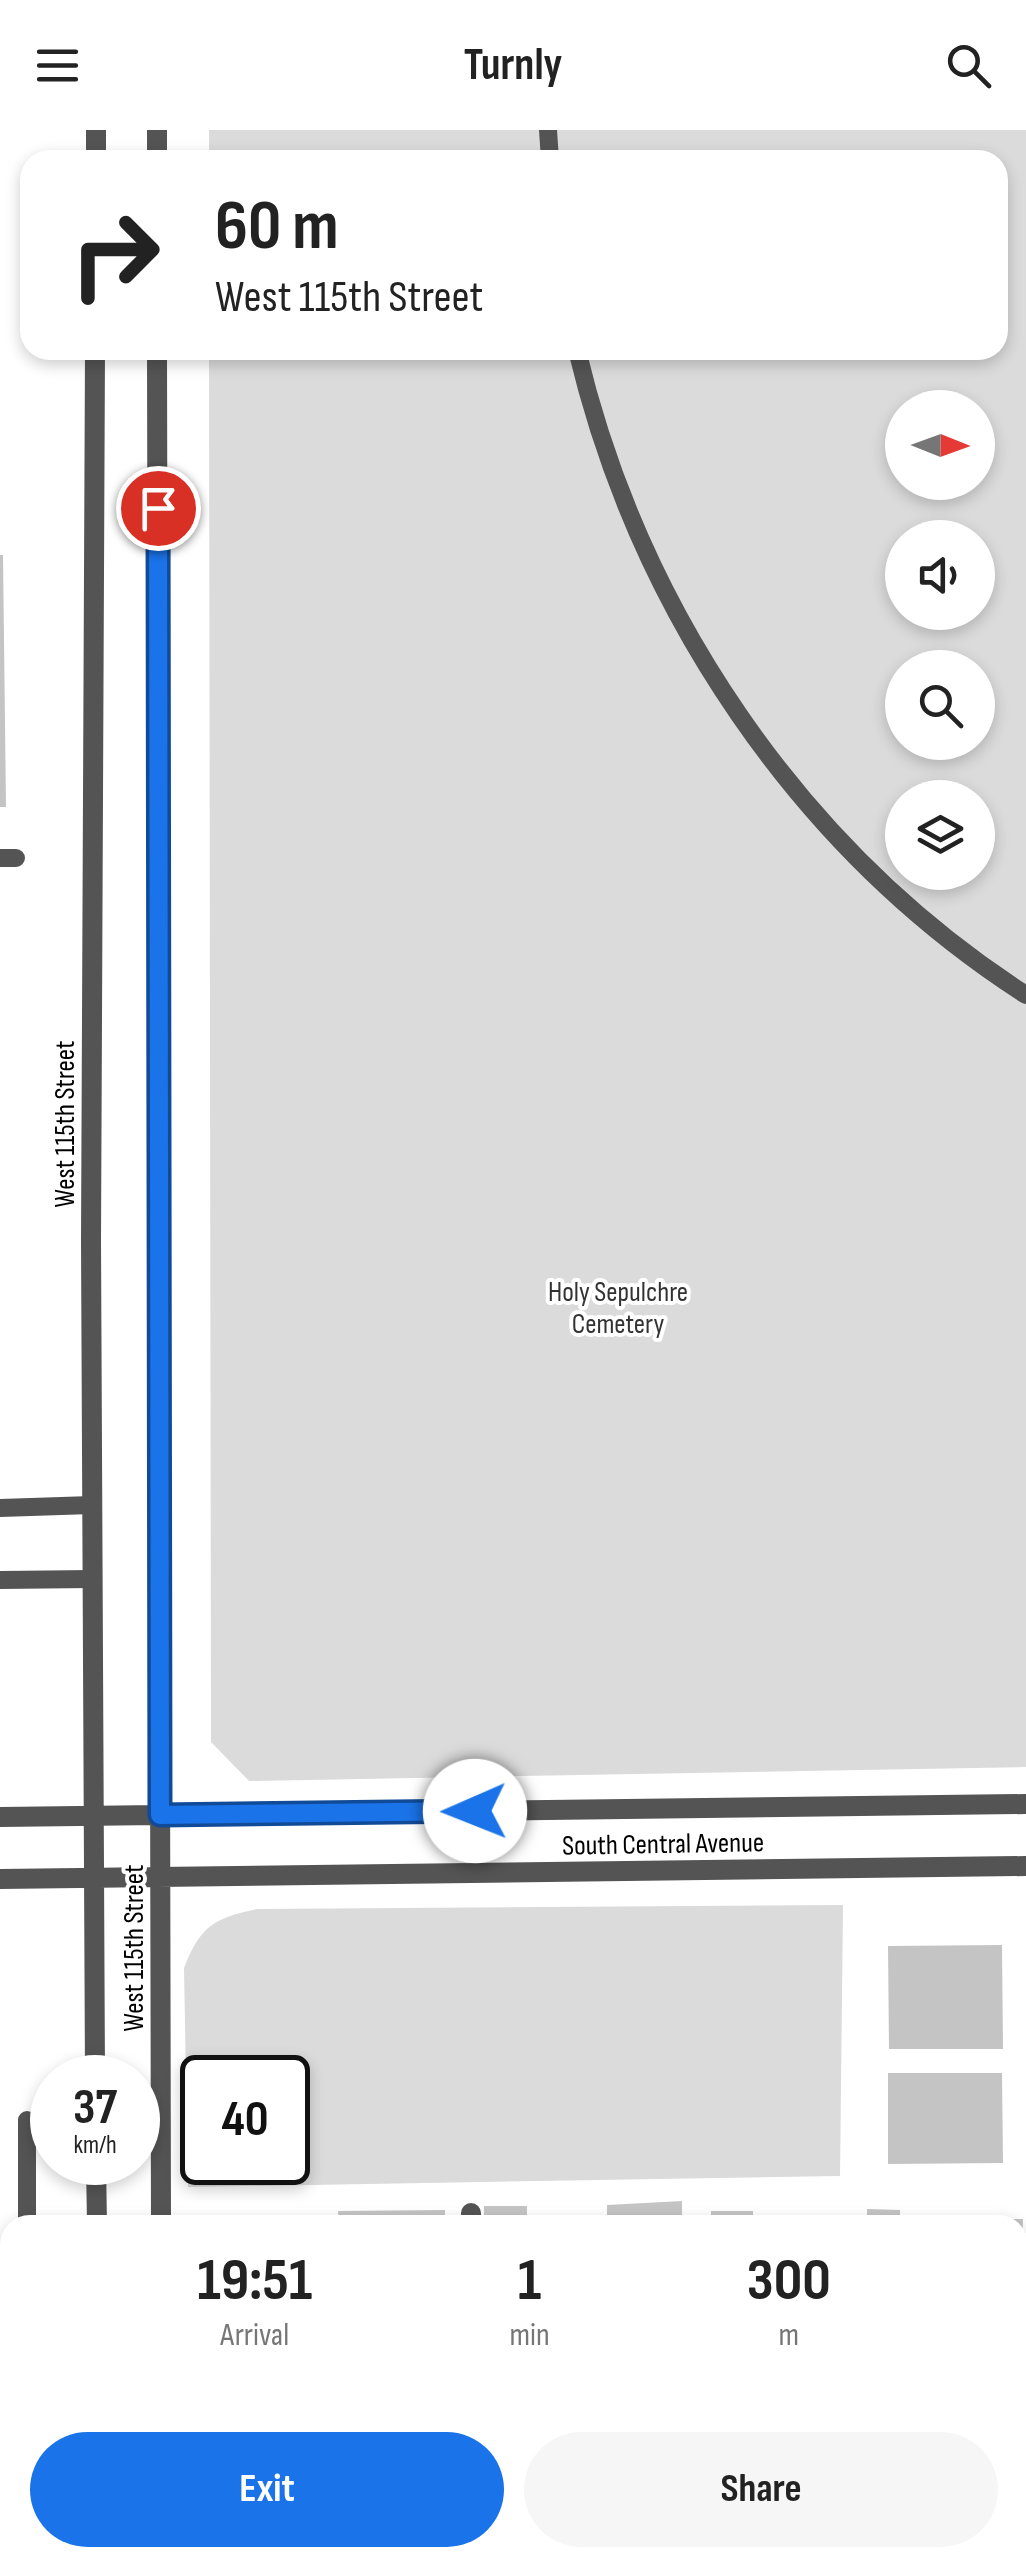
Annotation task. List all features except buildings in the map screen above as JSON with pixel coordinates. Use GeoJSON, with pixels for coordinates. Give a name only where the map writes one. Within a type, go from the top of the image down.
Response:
{"type":"FeatureCollection","features":[{"type":"Feature","properties":{"kind":"street","name":"West 115th Street"},"geometry":{"type":"LineString","coordinates":[[95,360],[95,2055]]}},
{"type":"Feature","properties":{"kind":"street","name":"West 115th Street"},"geometry":{"type":"LineString","coordinates":[[157,360],[161,2215]]}},
{"type":"Feature","properties":{"kind":"street","name":"South Central Avenue"},"geometry":{"type":"LineString","coordinates":[[0,1818],[1026,1804]]}},
{"type":"Feature","properties":{"kind":"street","name":"South Central Avenue"},"geometry":{"type":"LineString","coordinates":[[0,1880],[1026,1866]]}},
{"type":"Feature","properties":{"kind":"street"},"geometry":{"type":"LineString","coordinates":[[96,2185],[97,2215]]}},
{"type":"Feature","properties":{"kind":"lane"},"geometry":{"type":"LineString","coordinates":[[580,360],[600,442],[630,518],[708,669],[750,733],[852,851],[907,905],[966,956],[1026,995]]}},
{"type":"Feature","properties":{"kind":"lane"},"geometry":{"type":"LineString","coordinates":[[0,1508],[92,1505]]}},
{"type":"Feature","properties":{"kind":"lane"},"geometry":{"type":"LineString","coordinates":[[0,1580],[92,1579]]}},
{"type":"Feature","properties":{"kind":"lane"},"geometry":{"type":"LineString","coordinates":[[27,2120],[27,2215]]}},
{"type":"Feature","properties":{"kind":"green space","name":"Holy Sepulchre Cemetery"},"geometry":{"type":"Polygon","coordinates":[[[209,130],[1026,130],[1026,1767],[249,1781],[211,1742],[209,360],[1008,360],[1008,150],[209,150],[209,130]]]}},
{"type":"Feature","properties":{"kind":"green space"},"geometry":{"type":"Polygon","coordinates":[[[843,1905],[840,2176],[310,2185],[310,2055],[186,2055],[184,1968],[203,1934],[229,1916],[257,1909],[843,1905]]]}},
{"type":"Feature","properties":{"kind":"green space"},"geometry":{"type":"Polygon","coordinates":[[[188,2185],[307,2185],[188,2187],[188,2185]]]}},
{"type":"Feature","properties":{"kind":"route"},"geometry":{"type":"LineString","coordinates":[[158,508],[160,1815],[475,1811]]}}]}
